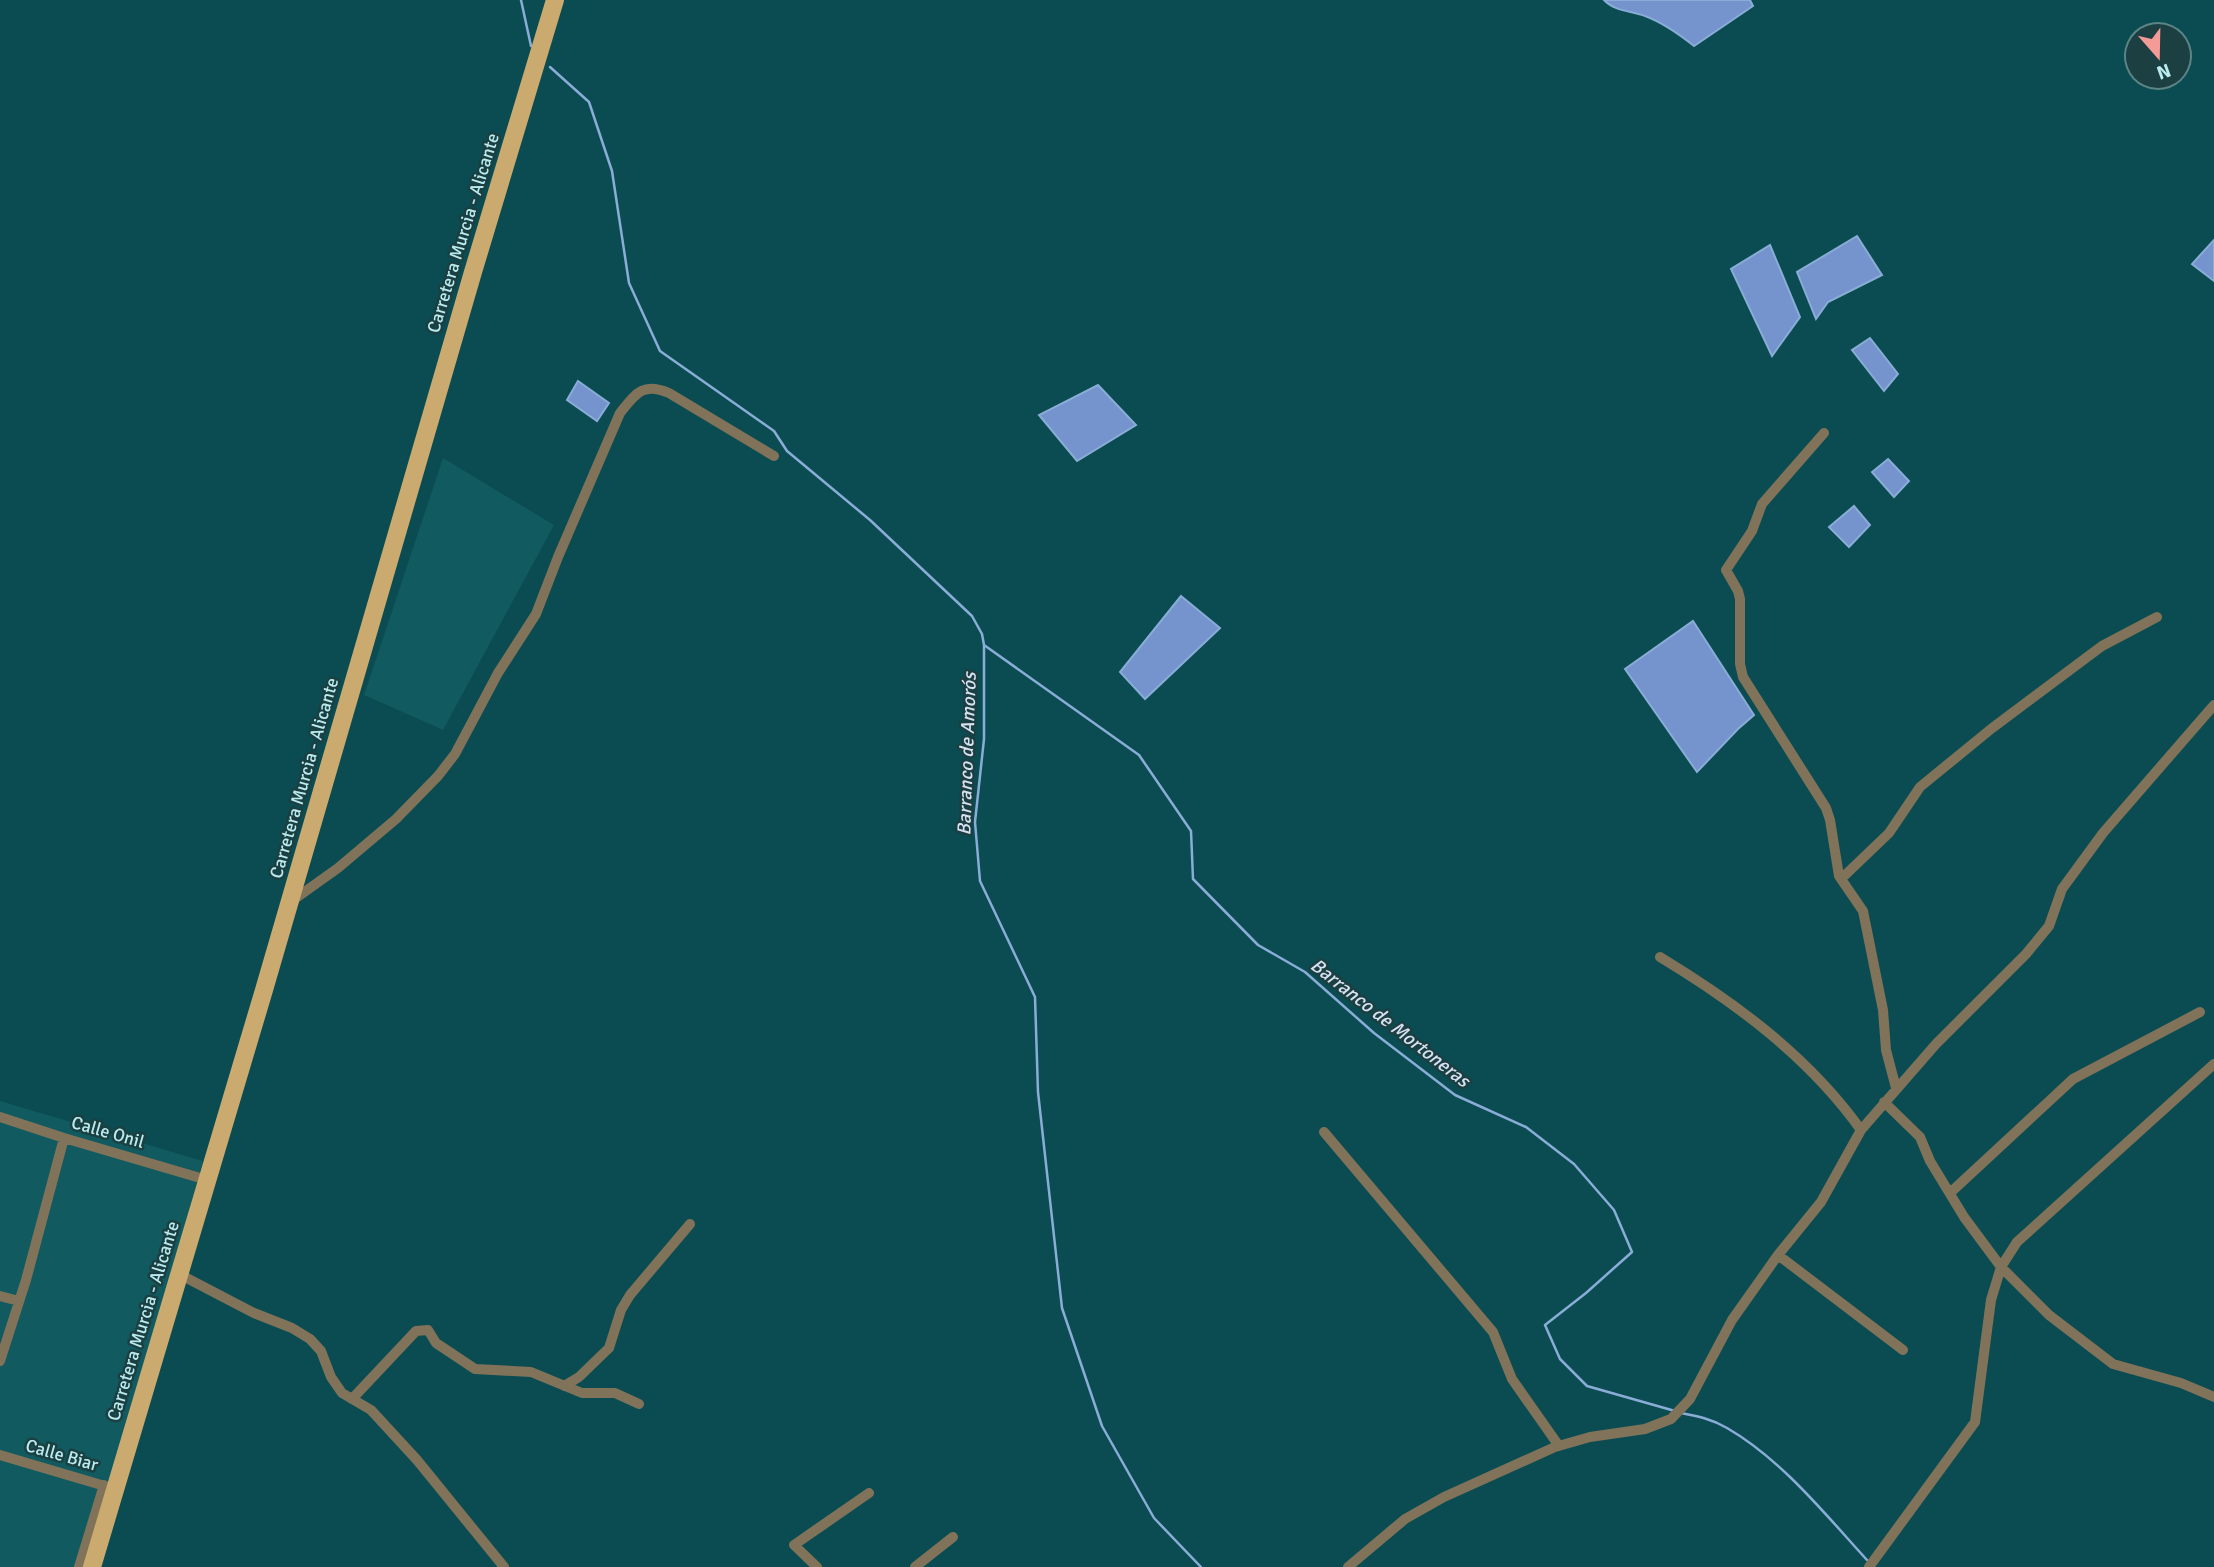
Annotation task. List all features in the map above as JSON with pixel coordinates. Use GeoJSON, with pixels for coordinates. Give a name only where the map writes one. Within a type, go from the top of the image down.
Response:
{"type":"FeatureCollection","features":[{"type":"Feature","properties":{"kind":"highway","name":"Carretera Murcia - Alicante"},"geometry":{"type":"LineString","coordinates":[[92,1567],[109,1487],[179,1274],[555,0]]}},
{"type":"Feature","properties":{"kind":"street"},"geometry":{"type":"LineString","coordinates":[[289,903],[338,868],[396,819],[438,776],[455,754],[498,673],[536,614],[621,413],[644,388],[654,387],[669,393],[774,456]]}},
{"type":"Feature","properties":{"kind":"street"},"geometry":{"type":"LineString","coordinates":[[1824,433],[1762,503],[1752,531],[1726,570],[1738,590],[1740,599],[1741,670],[1748,686],[1826,808],[1841,879],[1863,911],[1883,1010],[1886,1050],[1896,1088]]}},
{"type":"Feature","properties":{"kind":"street"},"geometry":{"type":"LineString","coordinates":[[1841,879],[1889,833],[1920,787],[1991,729],[2102,646],[2157,617]]}},
{"type":"Feature","properties":{"kind":"street"},"geometry":{"type":"LineString","coordinates":[[1348,1567],[1405,1519],[1444,1497],[1559,1446],[1590,1437],[1644,1429],[1671,1419],[1690,1399],[1732,1320],[1778,1255],[1821,1202],[1861,1130],[1936,1044],[2026,954],[2049,926],[2062,889],[2103,833],[2214,705]]}},
{"type":"Feature","properties":{"kind":"street"},"geometry":{"type":"LineString","coordinates":[[1660,957],[1711,989],[1769,1032],[1833,1092],[1861,1130]]}},
{"type":"Feature","properties":{"kind":"street"},"geometry":{"type":"LineString","coordinates":[[1950,1193],[2073,1079],[2200,1013]]}},
{"type":"Feature","properties":{"kind":"street"},"geometry":{"type":"LineString","coordinates":[[1869,1567],[1975,1422],[1991,1300],[2001,1267],[2017,1242],[2214,1064]]}},
{"type":"Feature","properties":{"kind":"street"},"geometry":{"type":"LineString","coordinates":[[1884,1102],[1920,1137],[1930,1160],[1964,1217],[2001,1267],[2049,1315],[2113,1364],[2181,1383],[2214,1397]]}},
{"type":"Feature","properties":{"kind":"street","name":"Calle Onil"},"geometry":{"type":"LineString","coordinates":[[0,1117],[207,1180]]}},
{"type":"Feature","properties":{"kind":"street"},"geometry":{"type":"LineString","coordinates":[[1324,1132],[1493,1332],[1512,1379],[1559,1446]]}},
{"type":"Feature","properties":{"kind":"street"},"geometry":{"type":"LineString","coordinates":[[0,1361],[64,1138]]}},
{"type":"Feature","properties":{"kind":"street"},"geometry":{"type":"LineString","coordinates":[[564,1386],[579,1377],[609,1348],[621,1310],[630,1295],[690,1224]]}},
{"type":"Feature","properties":{"kind":"street"},"geometry":{"type":"LineString","coordinates":[[1778,1255],[1903,1350]]}},
{"type":"Feature","properties":{"kind":"street"},"geometry":{"type":"LineString","coordinates":[[179,1274],[310,1339],[321,1351],[331,1377],[342,1393],[371,1410],[417,1460],[504,1567]]}},
{"type":"Feature","properties":{"kind":"street"},"geometry":{"type":"LineString","coordinates":[[0,1296],[19,1301]]}},
{"type":"Feature","properties":{"kind":"street"},"geometry":{"type":"LineString","coordinates":[[352,1399],[416,1331],[428,1330],[436,1343],[475,1369],[531,1371],[582,1393],[615,1393],[639,1404]]}},
{"type":"Feature","properties":{"kind":"street","name":"Calle Biar"},"geometry":{"type":"LineString","coordinates":[[0,1455],[109,1487]]}},
{"type":"Feature","properties":{"kind":"street"},"geometry":{"type":"LineString","coordinates":[[79,1567],[109,1487]]}},
{"type":"Feature","properties":{"kind":"street"},"geometry":{"type":"LineString","coordinates":[[817,1567],[794,1545],[869,1493]]}},
{"type":"Feature","properties":{"kind":"street"},"geometry":{"type":"LineString","coordinates":[[915,1567],[953,1536]]}},
{"type":"Feature","properties":{"kind":"shaded area"},"geometry":{"type":"Polygon","coordinates":[[[1604,0],[1750,0],[1753,6],[1694,46],[1659,22],[1618,9],[1604,0]]]}},
{"type":"Feature","properties":{"kind":"shaded area"},"geometry":{"type":"Polygon","coordinates":[[[1857,236],[1882,275],[1828,302],[1816,319],[1797,272],[1857,236]]]}},
{"type":"Feature","properties":{"kind":"shaded area"},"geometry":{"type":"Polygon","coordinates":[[[2214,240],[2214,281],[2192,264],[2214,240]]]}},
{"type":"Feature","properties":{"kind":"shaded area"},"geometry":{"type":"Polygon","coordinates":[[[1770,245],[1800,317],[1772,356],[1731,269],[1770,245]]]}},
{"type":"Feature","properties":{"kind":"shaded area"},"geometry":{"type":"Polygon","coordinates":[[[1870,338],[1898,374],[1884,391],[1852,350],[1870,338]]]}},
{"type":"Feature","properties":{"kind":"shaded area"},"geometry":{"type":"Polygon","coordinates":[[[578,381],[609,403],[597,421],[567,400],[578,381]]]}},
{"type":"Feature","properties":{"kind":"shaded area"},"geometry":{"type":"Polygon","coordinates":[[[1098,385],[1136,425],[1077,461],[1039,415],[1098,385]]]}},
{"type":"Feature","properties":{"kind":"shaded area"},"geometry":{"type":"Polygon","coordinates":[[[443,458],[554,525],[443,730],[364,695],[443,458]]]}},
{"type":"Feature","properties":{"kind":"shaded area"},"geometry":{"type":"Polygon","coordinates":[[[1888,459],[1909,481],[1894,497],[1872,472],[1888,459]]]}},
{"type":"Feature","properties":{"kind":"shaded area"},"geometry":{"type":"Polygon","coordinates":[[[1854,506],[1870,525],[1849,547],[1829,527],[1854,506]]]}},
{"type":"Feature","properties":{"kind":"shaded area"},"geometry":{"type":"Polygon","coordinates":[[[1181,596],[1220,628],[1145,699],[1120,672],[1181,596]]]}},
{"type":"Feature","properties":{"kind":"shaded area"},"geometry":{"type":"Polygon","coordinates":[[[1693,621],[1754,715],[1697,772],[1625,669],[1693,621]]]}},
{"type":"Feature","properties":{"kind":"shaded area"},"geometry":{"type":"Polygon","coordinates":[[[0,1101],[203,1161],[87,1567],[0,1567],[0,1101]]]}},
{"type":"Feature","properties":{"kind":"waterway","name":"Barranco de Amorós"},"geometry":{"type":"LineString","coordinates":[[521,0],[531,46]]}},
{"type":"Feature","properties":{"kind":"waterway","name":"Barranco de Amorós"},"geometry":{"type":"LineString","coordinates":[[550,67],[589,102],[612,171],[629,283],[660,351],[774,431],[787,451],[870,520],[972,616],[982,634],[984,739],[975,822],[980,881],[1035,997],[1038,1092],[1062,1308],[1102,1426],[1154,1518],[1201,1567]]}},
{"type":"Feature","properties":{"kind":"waterway","name":"Barranco de Mortoneras"},"geometry":{"type":"LineString","coordinates":[[984,645],[1139,755],[1191,831],[1193,879],[1258,945],[1305,972],[1374,1033],[1455,1095],[1526,1127],[1574,1164],[1614,1210],[1632,1252],[1545,1325],[1560,1359],[1587,1386],[1675,1411]]}},
{"type":"Feature","properties":{"kind":"waterway","name":"Barranco de Mortoneras"},"geometry":{"type":"LineString","coordinates":[[1681,1413],[1721,1425],[1766,1455],[1801,1488],[1867,1560]]}}]}
